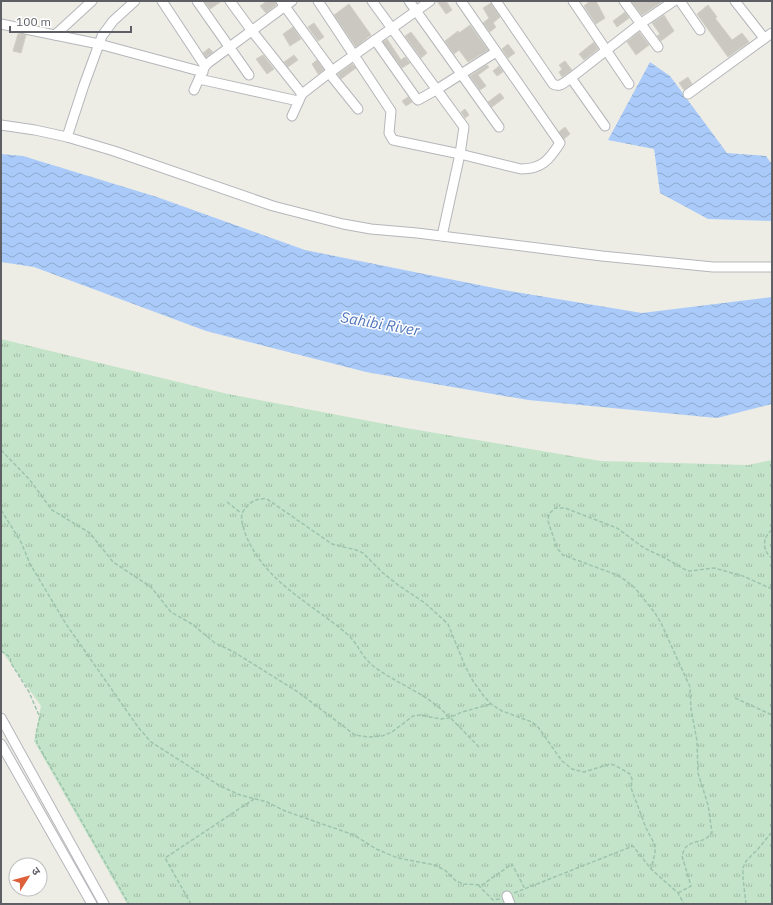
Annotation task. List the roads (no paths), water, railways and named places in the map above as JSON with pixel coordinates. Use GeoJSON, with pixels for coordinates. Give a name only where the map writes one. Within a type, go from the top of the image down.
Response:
{"type":"FeatureCollection","features":[{"type":"Feature","properties":{"kind":"street"},"geometry":{"type":"LineString","coordinates":[[68,137],[84,85],[102,36],[113,21],[135,1]]}},
{"type":"Feature","properties":{"kind":"street"},"geometry":{"type":"LineString","coordinates":[[162,1],[202,72]]}},
{"type":"Feature","properties":{"kind":"street"},"geometry":{"type":"LineString","coordinates":[[196,1],[230,47],[248,75]]}},
{"type":"Feature","properties":{"kind":"street"},"geometry":{"type":"LineString","coordinates":[[230,1],[300,97]]}},
{"type":"Feature","properties":{"kind":"street"},"geometry":{"type":"LineString","coordinates":[[318,1],[391,111],[389,128],[391,138],[398,142],[460,154],[521,169],[539,166],[549,159],[560,143],[460,1]]}},
{"type":"Feature","properties":{"kind":"street"},"geometry":{"type":"LineString","coordinates":[[372,1],[436,90],[463,123],[464,127],[460,154],[442,236]]}},
{"type":"Feature","properties":{"kind":"street"},"geometry":{"type":"LineString","coordinates":[[409,1],[498,127]]}},
{"type":"Feature","properties":{"kind":"street"},"geometry":{"type":"LineString","coordinates":[[292,116],[300,97],[354,55],[430,1]]}},
{"type":"Feature","properties":{"kind":"street"},"geometry":{"type":"LineString","coordinates":[[496,1],[553,84],[557,86],[560,86],[640,24],[674,1]]}},
{"type":"Feature","properties":{"kind":"street"},"geometry":{"type":"LineString","coordinates":[[573,1],[629,84]]}},
{"type":"Feature","properties":{"kind":"street"},"geometry":{"type":"LineString","coordinates":[[624,1],[658,47]]}},
{"type":"Feature","properties":{"kind":"street"},"geometry":{"type":"LineString","coordinates":[[680,1],[700,30]]}},
{"type":"Feature","properties":{"kind":"street"},"geometry":{"type":"LineString","coordinates":[[735,1],[764,38]]}},
{"type":"Feature","properties":{"kind":"street"},"geometry":{"type":"LineString","coordinates":[[55,35],[89,2]]}},
{"type":"Feature","properties":{"kind":"street"},"geometry":{"type":"LineString","coordinates":[[194,90],[202,72],[230,47],[286,3],[331,72],[358,109]]}},
{"type":"Feature","properties":{"kind":"street"},"geometry":{"type":"LineString","coordinates":[[1,24],[100,44],[300,97]]}},
{"type":"Feature","properties":{"kind":"street"},"geometry":{"type":"LineString","coordinates":[[688,94],[772,33]]}},
{"type":"Feature","properties":{"kind":"street"},"geometry":{"type":"LineString","coordinates":[[375,40],[416,98],[420,99],[496,52]]}},
{"type":"Feature","properties":{"kind":"street"},"geometry":{"type":"LineString","coordinates":[[571,78],[605,126]]}},
{"type":"Feature","properties":{"kind":"street"},"geometry":{"type":"LineString","coordinates":[[1,125],[68,137],[114,151],[273,206],[305,215],[371,229],[442,236],[602,256],[713,267],[772,267]]}},
{"type":"Feature","properties":{"kind":"street"},"geometry":{"type":"LineString","coordinates":[[1,718],[104,904]]}},
{"type":"Feature","properties":{"kind":"street"},"geometry":{"type":"LineString","coordinates":[[1,744],[92,904]]}},
{"type":"Feature","properties":{"kind":"water"},"geometry":{"type":"Polygon","coordinates":[[[650,62],[670,76],[727,153],[766,156],[772,164],[772,221],[708,219],[660,193],[654,149],[608,140],[650,62]]]}},
{"type":"Feature","properties":{"kind":"water","name":"Sahibi River"},"geometry":{"type":"Polygon","coordinates":[[[1,154],[23,156],[157,197],[305,250],[504,290],[642,313],[772,297],[772,404],[717,418],[528,400],[366,372],[206,331],[34,267],[1,262],[1,154]]]}}]}
